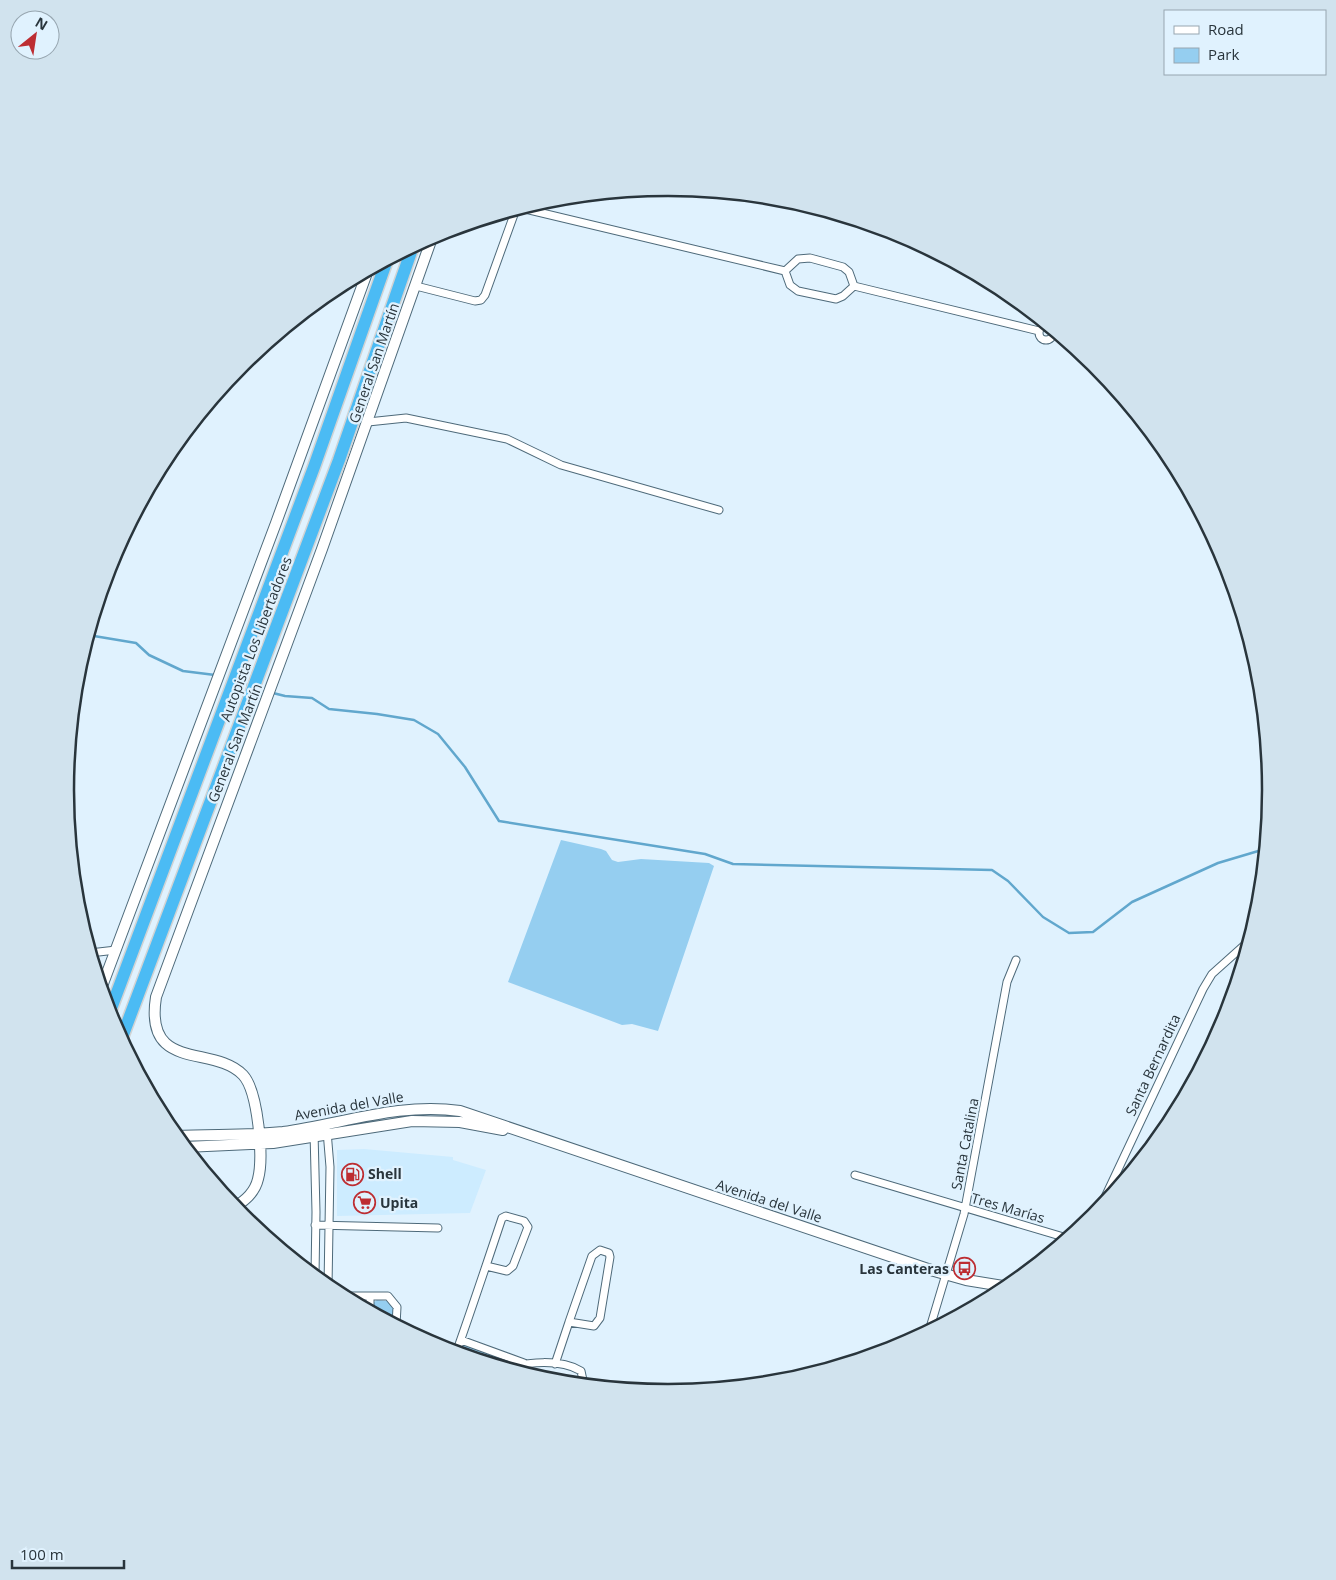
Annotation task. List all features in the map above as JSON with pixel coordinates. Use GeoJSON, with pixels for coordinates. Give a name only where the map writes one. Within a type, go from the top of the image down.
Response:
{"type":"FeatureCollection","features":[{"type":"Feature","properties":{"kind":"highway","name":"Autopista Los Libertadores"},"geometry":{"type":"LineString","coordinates":[[125,1030],[348,434],[410,255]]}},
{"type":"Feature","properties":{"kind":"highway","name":"Autopista Los Libertadores"},"geometry":{"type":"LineString","coordinates":[[113,1002],[332,419],[384,268]]}},
{"type":"Feature","properties":{"kind":"street"},"geometry":{"type":"LineString","coordinates":[[534,211],[785,271]]}},
{"type":"Feature","properties":{"kind":"street"},"geometry":{"type":"LineString","coordinates":[[416,286],[475,301],[481,300],[485,295],[513,216]]}},
{"type":"Feature","properties":{"kind":"street","name":"General San Martín"},"geometry":{"type":"LineString","coordinates":[[241,1202],[246,1199],[256,1185],[260,1171],[254,1096],[245,1078],[226,1064],[192,1056],[174,1048],[159,1032],[154,1011],[159,984],[278,669],[368,422],[429,246]]}},
{"type":"Feature","properties":{"kind":"street"},"geometry":{"type":"LineString","coordinates":[[785,271],[798,259],[810,258],[846,269],[854,286]]}},
{"type":"Feature","properties":{"kind":"street"},"geometry":{"type":"LineString","coordinates":[[785,271],[788,283],[795,289],[833,298],[843,296],[854,286]]}},
{"type":"Feature","properties":{"kind":"street"},"geometry":{"type":"LineString","coordinates":[[105,980],[365,279]]}},
{"type":"Feature","properties":{"kind":"street"},"geometry":{"type":"LineString","coordinates":[[339,350],[345,320],[357,284]]}},
{"type":"Feature","properties":{"kind":"street"},"geometry":{"type":"LineString","coordinates":[[854,286],[1039,331]]}},
{"type":"Feature","properties":{"kind":"street"},"geometry":{"type":"LineString","coordinates":[[368,422],[406,418],[507,439],[561,465],[719,510]]}},
{"type":"Feature","properties":{"kind":"street","name":"Santa Bernardita"},"geometry":{"type":"LineString","coordinates":[[1109,1188],[1203,989],[1212,974],[1241,948]]}},
{"type":"Feature","properties":{"kind":"street"},"geometry":{"type":"LineString","coordinates":[[96,952],[116,950]]}},
{"type":"Feature","properties":{"kind":"street","name":"Santa Catalina"},"geometry":{"type":"LineString","coordinates":[[932,1323],[948,1275],[966,1208],[1007,982],[1016,960]]}},
{"type":"Feature","properties":{"kind":"street","name":"Avenida del Valle"},"geometry":{"type":"LineString","coordinates":[[185,1136],[280,1132],[407,1109],[434,1108],[473,1114],[524,1134],[948,1275],[997,1285]]}},
{"type":"Feature","properties":{"kind":"street","name":"Avenida del Valle"},"geometry":{"type":"LineString","coordinates":[[194,1148],[259,1145],[314,1138],[382,1125],[425,1121],[467,1123],[524,1134]]}},
{"type":"Feature","properties":{"kind":"street"},"geometry":{"type":"LineString","coordinates":[[327,1124],[326,1136],[330,1167],[328,1277]]}},
{"type":"Feature","properties":{"kind":"street"},"geometry":{"type":"LineString","coordinates":[[313,1127],[315,1268]]}},
{"type":"Feature","properties":{"kind":"street","name":"Tres Marías"},"geometry":{"type":"LineString","coordinates":[[855,1175],[1061,1236]]}},
{"type":"Feature","properties":{"kind":"street"},"geometry":{"type":"LineString","coordinates":[[459,1346],[502,1218],[506,1216],[524,1221],[528,1227],[513,1266],[507,1271],[486,1266]]}},
{"type":"Feature","properties":{"kind":"street"},"geometry":{"type":"LineString","coordinates":[[316,1225],[438,1228]]}},
{"type":"Feature","properties":{"kind":"street"},"geometry":{"type":"LineString","coordinates":[[556,1364],[569,1322],[592,1256],[596,1250],[605,1250],[610,1261],[598,1323],[589,1326],[569,1322]]}},
{"type":"Feature","properties":{"kind":"street"},"geometry":{"type":"LineString","coordinates":[[358,1297],[388,1296],[397,1307],[396,1318]]}},
{"type":"Feature","properties":{"kind":"street"},"geometry":{"type":"LineString","coordinates":[[370,1297],[370,1304]]}},
{"type":"Feature","properties":{"kind":"street"},"geometry":{"type":"LineString","coordinates":[[461,1340],[526,1364]]}},
{"type":"Feature","properties":{"kind":"street"},"geometry":{"type":"LineString","coordinates":[[518,1365],[556,1364],[571,1366],[581,1371],[582,1378]]}},
{"type":"Feature","properties":{"kind":"shaded area"},"geometry":{"type":"Polygon","coordinates":[[[364,1149],[453,1157],[453,1160],[486,1170],[470,1213],[337,1216],[337,1150],[364,1149]]]}},
{"type":"Feature","properties":{"kind":"green space"},"geometry":{"type":"Polygon","coordinates":[[[561,840],[601,849],[606,851],[612,860],[618,862],[641,859],[709,863],[714,866],[658,1031],[632,1024],[622,1025],[508,982],[561,840]]]}},
{"type":"Feature","properties":{"kind":"green space"},"geometry":{"type":"Polygon","coordinates":[[[377,1300],[387,1301],[395,1308],[394,1317],[374,1306],[374,1302],[377,1300]]]}},
{"type":"Feature","properties":{"kind":"green space"},"geometry":{"type":"Polygon","coordinates":[[[463,1343],[512,1362],[477,1353],[462,1347],[463,1343]]]}},
{"type":"Feature","properties":{"kind":"waterway"},"geometry":{"type":"LineString","coordinates":[[94,636],[136,643],[149,655],[183,671],[215,675]]}},
{"type":"Feature","properties":{"kind":"waterway"},"geometry":{"type":"LineString","coordinates":[[237,682],[251,686]]}},
{"type":"Feature","properties":{"kind":"waterway"},"geometry":{"type":"LineString","coordinates":[[273,693],[312,698],[329,709],[414,720],[438,734],[465,767],[499,821],[705,854],[733,864],[992,870],[1008,881],[1043,917],[1069,933],[1093,932],[1132,902],[1218,863],[1259,851]]}},
{"type":"Feature","properties":{"kind":"place","name":"Shell"},"geometry":{"type":"Point","coordinates":[352,1174]}},
{"type":"Feature","properties":{"kind":"place","name":"Upita"},"geometry":{"type":"Point","coordinates":[364,1203]}},
{"type":"Feature","properties":{"kind":"place","name":"Las Canteras"},"geometry":{"type":"Point","coordinates":[965,1269]}}]}
